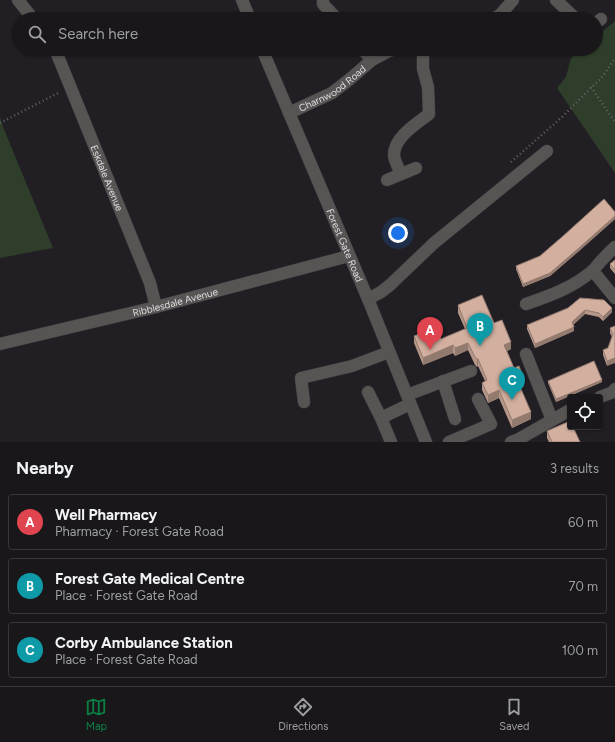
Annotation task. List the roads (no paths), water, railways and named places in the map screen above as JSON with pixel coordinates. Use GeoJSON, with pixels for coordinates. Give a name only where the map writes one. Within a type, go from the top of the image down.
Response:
{"type":"FeatureCollection","features":[{"type":"Feature","properties":{"kind":"street"},"geometry":{"type":"LineString","coordinates":[[18,0],[27,12]]}},
{"type":"Feature","properties":{"kind":"street"},"geometry":{"type":"LineString","coordinates":[[242,0],[247,12]]}},
{"type":"Feature","properties":{"kind":"street"},"geometry":{"type":"LineString","coordinates":[[322,0],[323,4],[330,12]]}},
{"type":"Feature","properties":{"kind":"street"},"geometry":{"type":"LineString","coordinates":[[503,12],[513,0]]}},
{"type":"Feature","properties":{"kind":"street"},"geometry":{"type":"LineString","coordinates":[[556,0],[569,12]]}},
{"type":"Feature","properties":{"kind":"street","name":"Eskdale Avenue"},"geometry":{"type":"LineString","coordinates":[[58,56],[150,283],[156,307]]}},
{"type":"Feature","properties":{"kind":"street","name":"Forest Gate Road"},"geometry":{"type":"LineString","coordinates":[[265,56],[368,299],[426,442]]}},
{"type":"Feature","properties":{"kind":"street","name":"Charnwood Road"},"geometry":{"type":"LineString","coordinates":[[368,56],[372,60]]}},
{"type":"Feature","properties":{"kind":"street","name":"Charnwood Road"},"geometry":{"type":"LineString","coordinates":[[289,113],[332,93],[372,60],[380,56]]}},
{"type":"Feature","properties":{"kind":"street"},"geometry":{"type":"LineString","coordinates":[[401,174],[394,156],[397,144],[407,131],[429,114],[428,87],[424,69],[423,56]]}},
{"type":"Feature","properties":{"kind":"street"},"geometry":{"type":"LineString","coordinates":[[368,299],[390,285],[434,243],[547,151]]}},
{"type":"Feature","properties":{"kind":"street"},"geometry":{"type":"LineString","coordinates":[[387,180],[416,168]]}},
{"type":"Feature","properties":{"kind":"street"},"geometry":{"type":"LineString","coordinates":[[526,304],[570,287],[593,271],[614,248]]}},
{"type":"Feature","properties":{"kind":"street","name":"Ribblesdale Avenue"},"geometry":{"type":"LineString","coordinates":[[0,344],[156,307],[349,256]]}},
{"type":"Feature","properties":{"kind":"street"},"geometry":{"type":"LineString","coordinates":[[593,271],[615,298]]}},
{"type":"Feature","properties":{"kind":"street"},"geometry":{"type":"LineString","coordinates":[[304,402],[301,378],[352,366],[389,352]]}},
{"type":"Feature","properties":{"kind":"street"},"geometry":{"type":"LineString","coordinates":[[526,354],[552,420]]}},
{"type":"Feature","properties":{"kind":"street"},"geometry":{"type":"LineString","coordinates":[[381,418],[408,400],[443,382],[471,371]]}},
{"type":"Feature","properties":{"kind":"street"},"geometry":{"type":"LineString","coordinates":[[443,382],[455,419]]}},
{"type":"Feature","properties":{"kind":"street"},"geometry":{"type":"LineString","coordinates":[[603,396],[613,392],[615,389]]}},
{"type":"Feature","properties":{"kind":"street"},"geometry":{"type":"LineString","coordinates":[[368,392],[391,442]]}},
{"type":"Feature","properties":{"kind":"street"},"geometry":{"type":"LineString","coordinates":[[449,442],[491,424],[478,399]]}},
{"type":"Feature","properties":{"kind":"street"},"geometry":{"type":"LineString","coordinates":[[517,441],[567,412]]}},
{"type":"Feature","properties":{"kind":"place","name":"Forest Gate Medical Centre"},"geometry":{"type":"Point","coordinates":[480,346]}},
{"type":"Feature","properties":{"kind":"place","name":"Well Pharmacy"},"geometry":{"type":"Point","coordinates":[430,350]}},
{"type":"Feature","properties":{"kind":"place","name":"Corby Ambulance Station"},"geometry":{"type":"Point","coordinates":[512,400]}}]}
